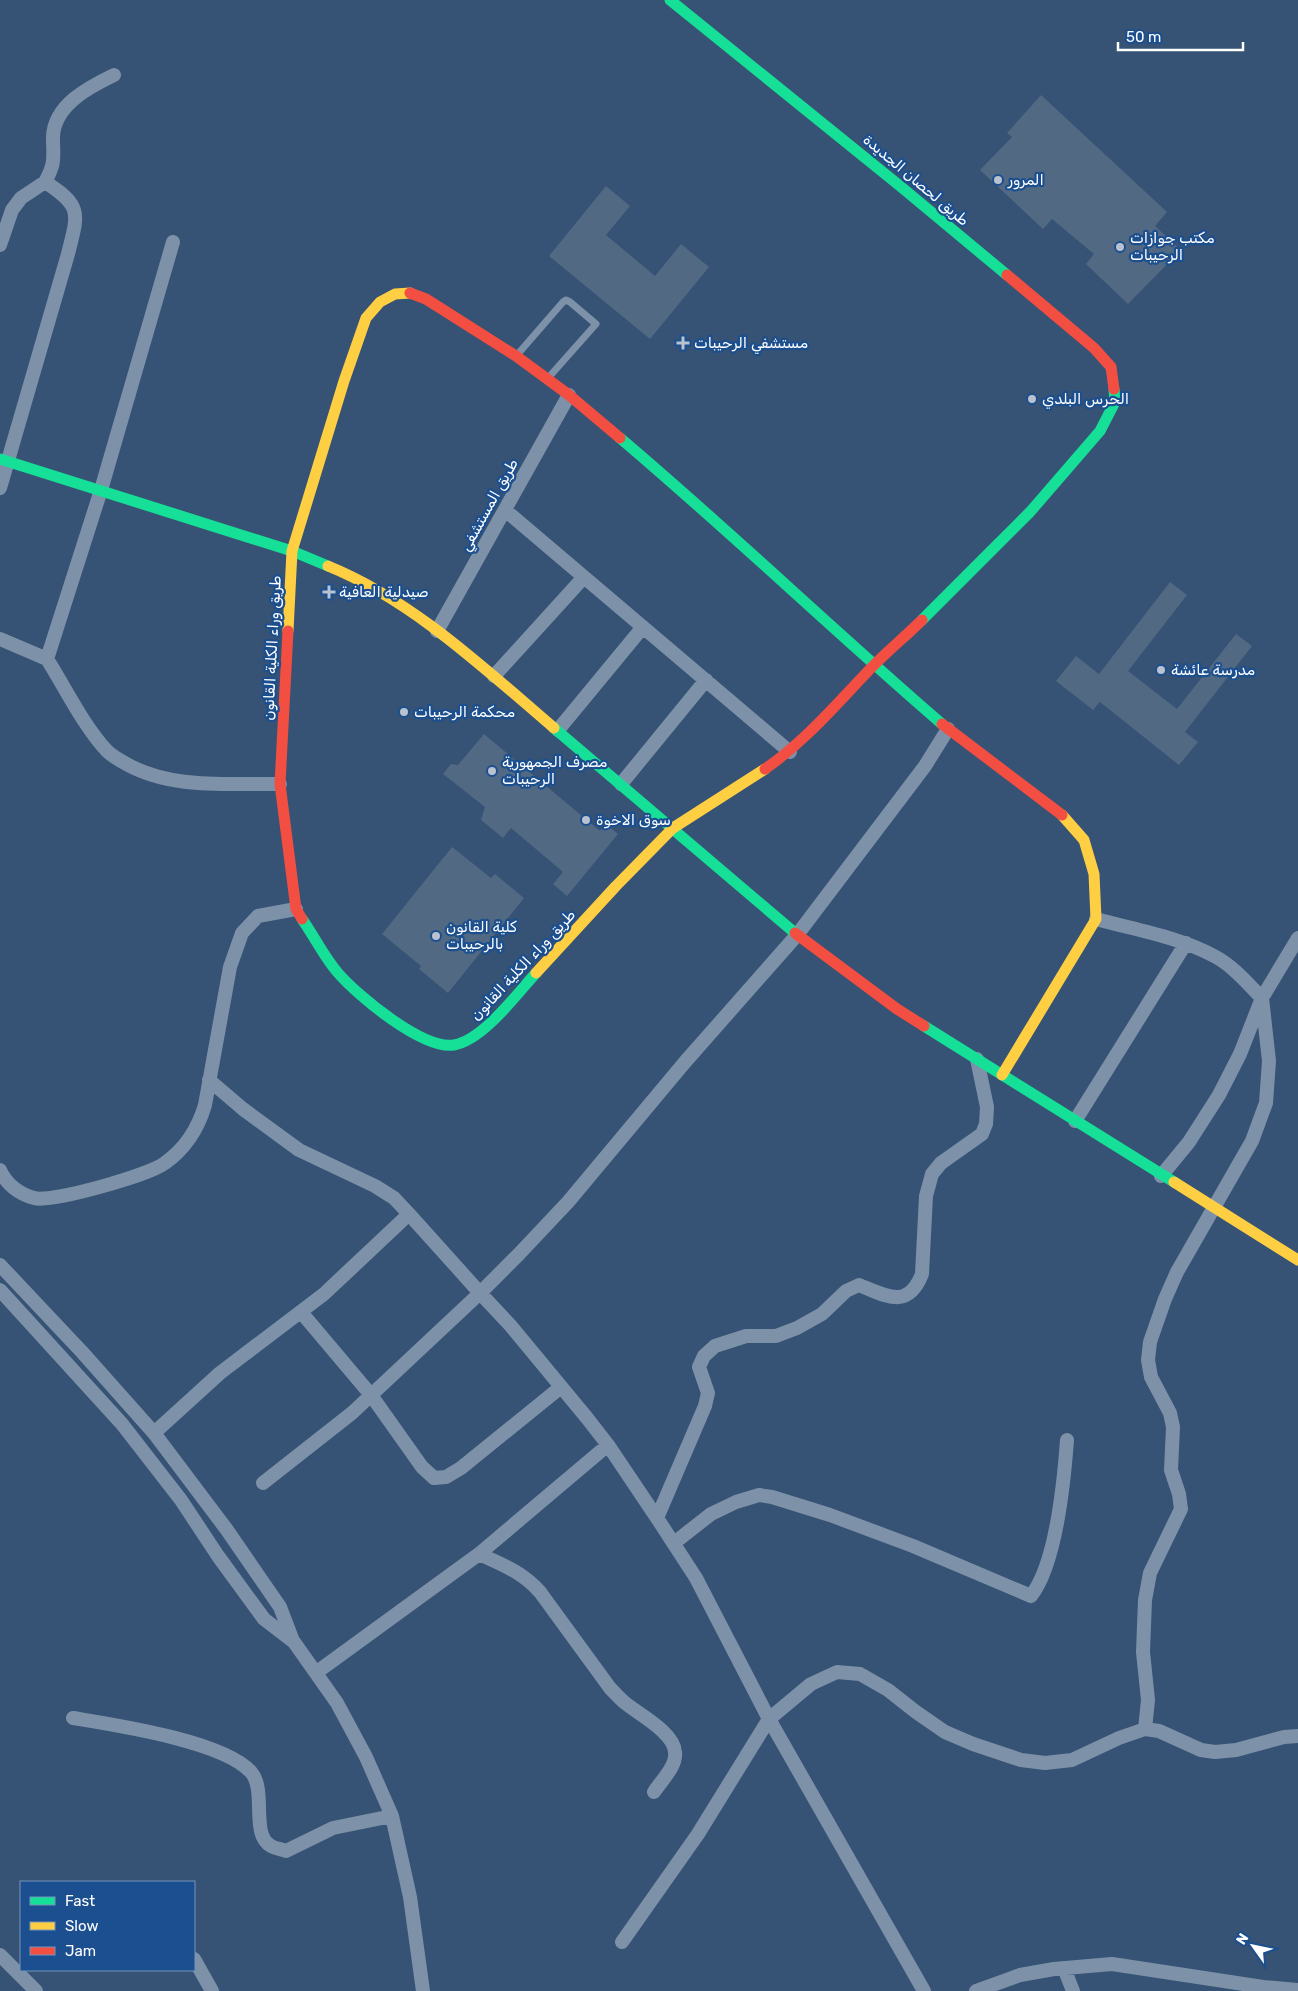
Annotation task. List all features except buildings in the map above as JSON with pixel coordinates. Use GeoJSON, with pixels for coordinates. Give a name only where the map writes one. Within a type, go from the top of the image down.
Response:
{"type":"FeatureCollection","features":[{"type":"Feature","properties":{"kind":"street","name":"طريق لحصان الجديدة"},"geometry":{"type":"LineString","coordinates":[[670,0],[885,174],[1094,348],[1111,367],[1115,402]]}},
{"type":"Feature","properties":{"kind":"street"},"geometry":{"type":"LineString","coordinates":[[0,245],[12,210],[21,198],[45,182],[53,168],[53,136],[56,120],[76,97],[114,75]]}},
{"type":"Feature","properties":{"kind":"street"},"geometry":{"type":"LineString","coordinates":[[0,488],[4,461],[68,254],[75,224],[76,213],[72,202],[45,182]]}},
{"type":"Feature","properties":{"kind":"street"},"geometry":{"type":"LineString","coordinates":[[47,659],[101,490],[173,242]]}},
{"type":"Feature","properties":{"kind":"street","name":"طريق وراء الكلية القانون"},"geometry":{"type":"LineString","coordinates":[[1096,919],[1094,874],[1084,840],[1061,814],[948,729],[874,665],[672,482],[569,395],[465,322],[413,293],[395,294],[380,302],[366,318],[344,381],[292,551],[280,784],[296,909],[337,972],[357,992],[391,1020],[427,1041],[454,1045],[481,1034],[616,886],[673,828],[767,770],[790,752],[854,688],[874,665],[951,593],[1030,512],[1100,431],[1115,402]]}},
{"type":"Feature","properties":{"kind":"street","name":"طريق المستشفي"},"geometry":{"type":"LineString","coordinates":[[437,631],[569,395]]}},
{"type":"Feature","properties":{"kind":"street"},"geometry":{"type":"LineString","coordinates":[[4,461],[292,551],[374,587],[437,631],[494,676],[797,935],[897,1009],[1298,1260]]}},
{"type":"Feature","properties":{"kind":"street"},"geometry":{"type":"LineString","coordinates":[[505,510],[790,752]]}},
{"type":"Feature","properties":{"kind":"street"},"geometry":{"type":"LineString","coordinates":[[494,676],[584,577]]}},
{"type":"Feature","properties":{"kind":"street"},"geometry":{"type":"LineString","coordinates":[[558,730],[642,627]]}},
{"type":"Feature","properties":{"kind":"street"},"geometry":{"type":"LineString","coordinates":[[0,640],[47,659],[108,753],[131,767],[150,776],[188,782],[280,784]]}},
{"type":"Feature","properties":{"kind":"street"},"geometry":{"type":"LineString","coordinates":[[621,784],[706,680]]}},
{"type":"Feature","properties":{"kind":"street"},"geometry":{"type":"LineString","coordinates":[[263,1483],[371,1396],[480,1293],[568,1202],[685,1062],[797,935],[924,766],[948,729]]}},
{"type":"Feature","properties":{"kind":"street"},"geometry":{"type":"LineString","coordinates":[[0,1170],[16,1191],[35,1198],[51,1199],[147,1172],[164,1164],[194,1135],[205,1104],[230,967],[242,933],[258,916],[296,909]]}},
{"type":"Feature","properties":{"kind":"street"},"geometry":{"type":"LineString","coordinates":[[1002,1075],[1096,919],[1186,943],[1218,958],[1262,998],[1269,1061],[1266,1103],[1252,1142],[1177,1272],[1150,1342],[1148,1360],[1151,1377],[1170,1413],[1173,1427],[1171,1470],[1181,1501],[1181,1510],[1150,1573],[1145,1600],[1143,1652],[1148,1700],[1145,1729]]}},
{"type":"Feature","properties":{"kind":"street"},"geometry":{"type":"LineString","coordinates":[[1161,1176],[1189,1142],[1219,1095],[1240,1054],[1262,998],[1298,938]]}},
{"type":"Feature","properties":{"kind":"street"},"geometry":{"type":"LineString","coordinates":[[1076,1121],[1186,943]]}},
{"type":"Feature","properties":{"kind":"street"},"geometry":{"type":"LineString","coordinates":[[658,1518],[705,1406],[708,1393],[699,1367],[704,1356],[715,1346],[746,1336],[776,1336],[797,1328],[822,1314],[846,1291],[859,1285],[883,1296],[896,1298],[909,1294],[917,1286],[922,1274],[926,1196],[932,1174],[941,1163],[982,1134],[986,1124],[987,1107],[977,1059]]}},
{"type":"Feature","properties":{"kind":"street"},"geometry":{"type":"LineString","coordinates":[[209,1080],[242,1109],[299,1150],[375,1186],[394,1198],[510,1325],[608,1445],[696,1578],[769,1719],[924,1991]]}},
{"type":"Feature","properties":{"kind":"street"},"geometry":{"type":"LineString","coordinates":[[154,1433],[220,1373],[324,1294],[409,1214]]}},
{"type":"Feature","properties":{"kind":"street"},"geometry":{"type":"LineString","coordinates":[[0,1266],[82,1352],[154,1433],[228,1530],[280,1607],[294,1642],[317,1672],[337,1703],[366,1757],[392,1816],[410,1897],[423,1991]]}},
{"type":"Feature","properties":{"kind":"street"},"geometry":{"type":"LineString","coordinates":[[13,1281],[1,1291],[134,1440],[181,1500],[264,1620],[294,1642]]}},
{"type":"Feature","properties":{"kind":"street"},"geometry":{"type":"LineString","coordinates":[[301,1312],[371,1396],[422,1467],[434,1478],[446,1477],[461,1468],[562,1387]]}},
{"type":"Feature","properties":{"kind":"street"},"geometry":{"type":"LineString","coordinates":[[674,1543],[711,1514],[736,1502],[759,1495],[811,1509],[913,1546],[1031,1596],[1043,1572],[1052,1544],[1064,1480],[1067,1440]]}},
{"type":"Feature","properties":{"kind":"street"},"geometry":{"type":"LineString","coordinates":[[317,1672],[479,1554],[608,1445]]}},
{"type":"Feature","properties":{"kind":"street"},"geometry":{"type":"LineString","coordinates":[[479,1554],[519,1572],[531,1581],[610,1688],[623,1701],[649,1719],[672,1743],[676,1752],[673,1765],[654,1792]]}},
{"type":"Feature","properties":{"kind":"street"},"geometry":{"type":"LineString","coordinates":[[622,1942],[698,1834],[769,1719],[811,1684],[837,1672],[860,1674],[888,1690],[945,1732],[973,1744],[1021,1760],[1045,1763],[1072,1760],[1119,1738],[1145,1729],[1159,1731],[1201,1750],[1215,1752],[1236,1750],[1284,1737],[1298,1736]]}},
{"type":"Feature","properties":{"kind":"street"},"geometry":{"type":"LineString","coordinates":[[73,1718],[169,1736],[236,1760],[252,1773],[259,1792],[262,1836],[271,1846],[286,1850],[333,1828],[392,1816]]}},
{"type":"Feature","properties":{"kind":"street"},"geometry":{"type":"LineString","coordinates":[[0,1955],[36,1991]]}},
{"type":"Feature","properties":{"kind":"street"},"geometry":{"type":"LineString","coordinates":[[195,1961],[212,1991]]}},
{"type":"Feature","properties":{"kind":"street"},"geometry":{"type":"LineString","coordinates":[[976,1991],[1020,1975],[1064,1968],[1112,1964],[1255,1986],[1298,1990]]}},
{"type":"Feature","properties":{"kind":"street"},"geometry":{"type":"LineString","coordinates":[[1064,1968],[1073,1991]]}},
{"type":"Feature","properties":{"kind":"lane"},"geometry":{"type":"LineString","coordinates":[[516,356],[563,302],[566,300],[570,302],[596,324],[547,379]]}},
{"type":"Feature","properties":{"kind":"traffic: fast"},"geometry":{"type":"LineString","coordinates":[[670,0],[1007,275]]}},
{"type":"Feature","properties":{"kind":"traffic: fast"},"geometry":{"type":"LineString","coordinates":[[922,620],[1030,512],[1100,431],[1115,402],[1114,389]]}},
{"type":"Feature","properties":{"kind":"traffic: fast"},"geometry":{"type":"LineString","coordinates":[[620,438],[942,724]]}},
{"type":"Feature","properties":{"kind":"traffic: fast"},"geometry":{"type":"LineString","coordinates":[[0,459],[292,551],[328,566]]}},
{"type":"Feature","properties":{"kind":"traffic: fast"},"geometry":{"type":"LineString","coordinates":[[554,728],[795,933]]}},
{"type":"Feature","properties":{"kind":"traffic: fast"},"geometry":{"type":"LineString","coordinates":[[302,919],[333,967],[360,995],[409,1030],[441,1044],[454,1045],[476,1035],[509,1004],[536,973]]}},
{"type":"Feature","properties":{"kind":"traffic: fast"},"geometry":{"type":"LineString","coordinates":[[924,1026],[1174,1182]]}},
{"type":"Feature","properties":{"kind":"traffic: slow"},"geometry":{"type":"LineString","coordinates":[[288,631],[292,551],[344,381],[366,318],[380,302],[395,294],[410,293]]}},
{"type":"Feature","properties":{"kind":"traffic: slow"},"geometry":{"type":"LineString","coordinates":[[328,566],[359,580],[389,597],[418,617],[474,660],[554,728]]}},
{"type":"Feature","properties":{"kind":"traffic: slow"},"geometry":{"type":"LineString","coordinates":[[536,973],[616,886],[673,828],[765,769]]}},
{"type":"Feature","properties":{"kind":"traffic: slow"},"geometry":{"type":"LineString","coordinates":[[1002,1075],[1096,919],[1094,874],[1084,840],[1062,815]]}},
{"type":"Feature","properties":{"kind":"traffic: slow"},"geometry":{"type":"LineString","coordinates":[[1174,1182],[1298,1260]]}},
{"type":"Feature","properties":{"kind":"traffic: jam"},"geometry":{"type":"LineString","coordinates":[[1007,275],[1094,348],[1111,367],[1114,389]]}},
{"type":"Feature","properties":{"kind":"traffic: jam"},"geometry":{"type":"LineString","coordinates":[[410,293],[426,299],[516,356],[569,395],[620,438]]}},
{"type":"Feature","properties":{"kind":"traffic: jam"},"geometry":{"type":"LineString","coordinates":[[765,769],[809,733],[874,665],[922,620]]}},
{"type":"Feature","properties":{"kind":"traffic: jam"},"geometry":{"type":"LineString","coordinates":[[288,631],[280,784],[296,909],[302,919]]}},
{"type":"Feature","properties":{"kind":"traffic: jam"},"geometry":{"type":"LineString","coordinates":[[942,724],[1062,815]]}},
{"type":"Feature","properties":{"kind":"traffic: jam"},"geometry":{"type":"LineString","coordinates":[[795,933],[897,1009],[924,1026]]}},
{"type":"Feature","properties":{"kind":"place","name":"المرور"},"geometry":{"type":"Point","coordinates":[998,180]}},
{"type":"Feature","properties":{"kind":"place","name":"مكتب جوازات الرحيبات"},"geometry":{"type":"Point","coordinates":[1120,247]}},
{"type":"Feature","properties":{"kind":"place","name":"مستشفي الرحيبات"},"geometry":{"type":"Point","coordinates":[683,343]}},
{"type":"Feature","properties":{"kind":"place","name":"الحرس البلدي"},"geometry":{"type":"Point","coordinates":[1032,399]}},
{"type":"Feature","properties":{"kind":"place","name":"صيدلية العافية"},"geometry":{"type":"Point","coordinates":[329,592]}},
{"type":"Feature","properties":{"kind":"place","name":"مدرسة عائشة"},"geometry":{"type":"Point","coordinates":[1161,670]}},
{"type":"Feature","properties":{"kind":"place","name":"محكمة الرحيبات"},"geometry":{"type":"Point","coordinates":[404,712]}},
{"type":"Feature","properties":{"kind":"place","name":"مصرف الجمهورية الرحيبات"},"geometry":{"type":"Point","coordinates":[492,771]}},
{"type":"Feature","properties":{"kind":"place","name":"سوق الاخوة"},"geometry":{"type":"Point","coordinates":[586,820]}},
{"type":"Feature","properties":{"kind":"place","name":"كلية القانون بالرحيبات"},"geometry":{"type":"Point","coordinates":[436,936]}}]}
